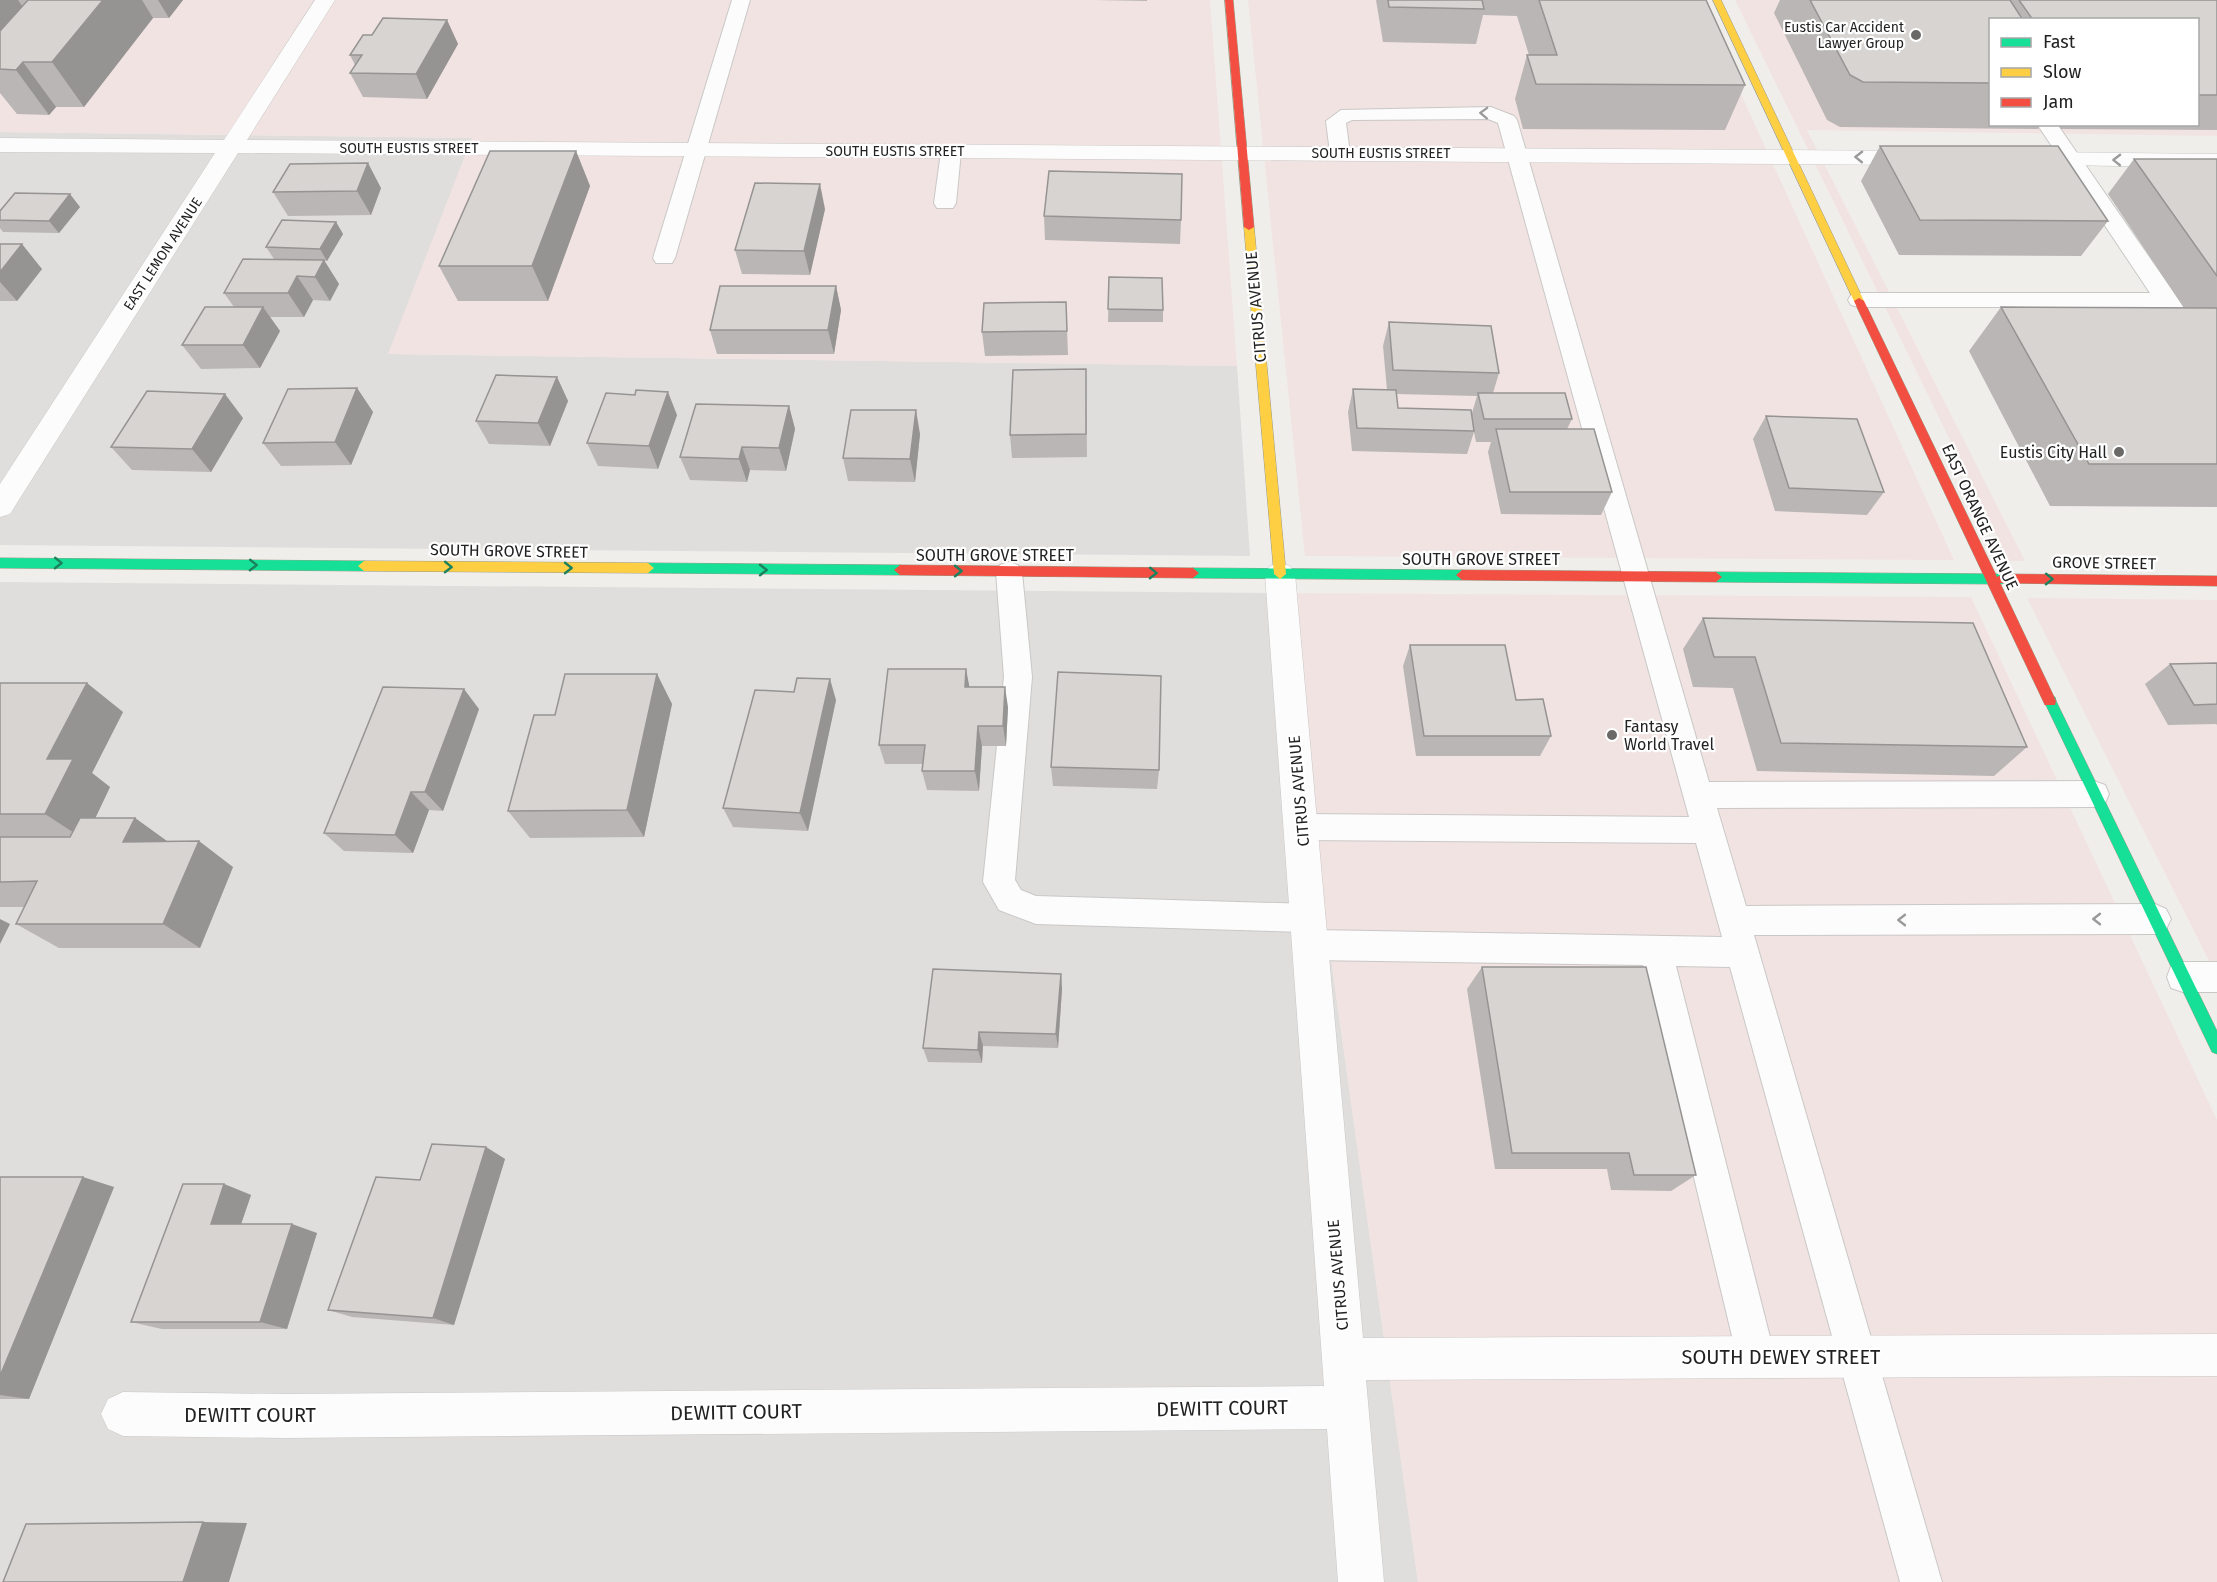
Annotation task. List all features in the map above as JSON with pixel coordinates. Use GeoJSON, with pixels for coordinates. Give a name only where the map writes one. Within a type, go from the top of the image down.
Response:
{"type":"FeatureCollection","features":[{"type":"Feature","properties":{"kind":"main road","name":"CITRUS AVENUE"},"geometry":{"type":"LineString","coordinates":[[1229,0],[1280,574]]}},
{"type":"Feature","properties":{"kind":"main road","name":"EAST ORANGE AVENUE"},"geometry":{"type":"LineString","coordinates":[[1717,0],[1991,579],[2217,1047]]}},
{"type":"Feature","properties":{"kind":"main road","name":"SOUTH GROVE STREET"},"geometry":{"type":"LineString","coordinates":[[0,563],[1991,579]]}},
{"type":"Feature","properties":{"kind":"main road","name":"GROVE STREET"},"geometry":{"type":"LineString","coordinates":[[1991,579],[2217,581]]}},
{"type":"Feature","properties":{"kind":"street","name":"EAST LEMON AVENUE"},"geometry":{"type":"LineString","coordinates":[[0,507],[325,0]]}},
{"type":"Feature","properties":{"kind":"street","name":"SOUTH EUSTIS STREET"},"geometry":{"type":"LineString","coordinates":[[0,145],[951,152],[1515,153],[1942,158]]}},
{"type":"Feature","properties":{"kind":"street"},"geometry":{"type":"LineString","coordinates":[[2000,158],[2217,161]]}},
{"type":"Feature","properties":{"kind":"street","name":"CITRUS AVENUE"},"geometry":{"type":"LineString","coordinates":[[1280,574],[1349,1407],[1361,1582]]}},
{"type":"Feature","properties":{"kind":"street","name":"SOUTH DEWEY STREET"},"geometry":{"type":"LineString","coordinates":[[1345,1359],[2217,1355]]}},
{"type":"Feature","properties":{"kind":"street","name":"DEWITT COURT"},"geometry":{"type":"LineString","coordinates":[[123,1414],[297,1416],[1349,1407]]}},
{"type":"Feature","properties":{"kind":"lane"},"geometry":{"type":"LineString","coordinates":[[664,258],[741,0]]}},
{"type":"Feature","properties":{"kind":"lane"},"geometry":{"type":"LineString","coordinates":[[1340,153],[1336,121],[1348,114],[1359,112],[1499,115],[1506,120],[1859,1356],[1921,1582]]}},
{"type":"Feature","properties":{"kind":"lane"},"geometry":{"type":"LineString","coordinates":[[2048,126],[2217,373]]}},
{"type":"Feature","properties":{"kind":"lane"},"geometry":{"type":"LineString","coordinates":[[945,203],[951,152]]}},
{"type":"Feature","properties":{"kind":"lane"},"geometry":{"type":"LineString","coordinates":[[1859,300],[2166,300]]}},
{"type":"Feature","properties":{"kind":"lane"},"geometry":{"type":"LineString","coordinates":[[1009,572],[1018,677],[999,882],[1010,900],[1036,910],[1310,931],[1656,950],[1738,936],[2155,918]]}},
{"type":"Feature","properties":{"kind":"lane"},"geometry":{"type":"LineString","coordinates":[[1697,795],[2094,794]]}},
{"type":"Feature","properties":{"kind":"lane"},"geometry":{"type":"LineString","coordinates":[[1302,827],[1708,831]]}},
{"type":"Feature","properties":{"kind":"lane"},"geometry":{"type":"LineString","coordinates":[[1656,950],[1756,1357]]}},
{"type":"Feature","properties":{"kind":"lane"},"geometry":{"type":"LineString","coordinates":[[2183,977],[2217,977]]}},
{"type":"Feature","properties":{"kind":"shaded area"},"geometry":{"type":"Polygon","coordinates":[[[0,0],[1210,0],[1237,366],[388,354],[472,138],[0,132],[0,0]]]}},
{"type":"Feature","properties":{"kind":"shaded area"},"geometry":{"type":"Polygon","coordinates":[[[1248,0],[1698,0],[1954,560],[1305,556],[1248,0]]]}},
{"type":"Feature","properties":{"kind":"shaded area"},"geometry":{"type":"Polygon","coordinates":[[[1735,0],[2217,0],[2217,136],[1807,130],[2025,561],[2009,561],[1735,0]]]}},
{"type":"Feature","properties":{"kind":"shaded area"},"geometry":{"type":"Polygon","coordinates":[[[0,132],[472,138],[389,354],[1237,366],[1250,556],[0,545],[0,132]]]}},
{"type":"Feature","properties":{"kind":"shaded area"},"geometry":{"type":"Polygon","coordinates":[[[0,582],[1280,593],[1418,1582],[0,1582],[0,582]]]}},
{"type":"Feature","properties":{"kind":"shaded area"},"geometry":{"type":"Polygon","coordinates":[[[1280,593],[1971,597],[2217,1120],[2217,1582],[1418,1582],[1280,593]]]}},
{"type":"Feature","properties":{"kind":"shaded area"},"geometry":{"type":"Polygon","coordinates":[[[2027,598],[2217,600],[2217,977],[2027,598]]]}},
{"type":"Feature","properties":{"kind":"building"},"geometry":{"type":"Polygon","coordinates":[[[28,0],[103,0],[52,62],[23,62],[16,70],[0,69],[0,31],[28,0]]]}},
{"type":"Feature","properties":{"kind":"building"},"geometry":{"type":"Polygon","coordinates":[[[1388,0],[1482,0],[1484,9],[1389,7],[1388,0]]]}},
{"type":"Feature","properties":{"kind":"building"},"geometry":{"type":"Polygon","coordinates":[[[1539,0],[1706,0],[1745,85],[1536,84],[1527,55],[1557,55],[1539,0]]]}},
{"type":"Feature","properties":{"kind":"building"},"geometry":{"type":"Polygon","coordinates":[[[1810,0],[2010,0],[2022,18],[1989,18],[1989,83],[1863,82],[1850,75],[1810,0]]]}},
{"type":"Feature","properties":{"kind":"building"},"geometry":{"type":"Polygon","coordinates":[[[2019,0],[2217,0],[2217,95],[2199,95],[2199,18],[2032,18],[2019,0]]]}},
{"type":"Feature","properties":{"kind":"building"},"geometry":{"type":"Polygon","coordinates":[[[383,18],[447,20],[416,74],[350,73],[362,55],[350,55],[363,35],[372,35],[383,18]]]}},
{"type":"Feature","properties":{"kind":"building"},"geometry":{"type":"Polygon","coordinates":[[[1880,146],[2058,146],[2108,221],[1920,220],[1880,146]]]}},
{"type":"Feature","properties":{"kind":"building"},"geometry":{"type":"Polygon","coordinates":[[[490,151],[576,151],[532,266],[439,266],[490,151]]]}},
{"type":"Feature","properties":{"kind":"building"},"geometry":{"type":"Polygon","coordinates":[[[2134,159],[2217,159],[2217,276],[2134,159]]]}},
{"type":"Feature","properties":{"kind":"building"},"geometry":{"type":"Polygon","coordinates":[[[368,163],[357,191],[273,192],[290,164],[368,163]]]}},
{"type":"Feature","properties":{"kind":"building"},"geometry":{"type":"Polygon","coordinates":[[[1049,171],[1182,174],[1181,220],[1044,216],[1049,171]]]}},
{"type":"Feature","properties":{"kind":"building"},"geometry":{"type":"Polygon","coordinates":[[[755,183],[820,184],[804,251],[735,250],[755,183]]]}},
{"type":"Feature","properties":{"kind":"building"},"geometry":{"type":"Polygon","coordinates":[[[15,193],[70,194],[49,221],[0,220],[0,211],[15,193]]]}},
{"type":"Feature","properties":{"kind":"building"},"geometry":{"type":"Polygon","coordinates":[[[282,220],[336,222],[320,249],[266,247],[282,220]]]}},
{"type":"Feature","properties":{"kind":"building"},"geometry":{"type":"Polygon","coordinates":[[[0,244],[22,244],[0,272],[0,244]]]}},
{"type":"Feature","properties":{"kind":"building"},"geometry":{"type":"Polygon","coordinates":[[[243,259],[324,260],[315,277],[297,276],[288,293],[224,293],[243,259]]]}},
{"type":"Feature","properties":{"kind":"building"},"geometry":{"type":"Polygon","coordinates":[[[1109,277],[1162,278],[1163,310],[1108,309],[1109,277]]]}},
{"type":"Feature","properties":{"kind":"building"},"geometry":{"type":"Polygon","coordinates":[[[720,286],[836,286],[828,330],[710,330],[720,286]]]}},
{"type":"Feature","properties":{"kind":"building"},"geometry":{"type":"Polygon","coordinates":[[[1066,302],[1067,331],[982,332],[984,303],[1066,302]]]}},
{"type":"Feature","properties":{"kind":"building"},"geometry":{"type":"Polygon","coordinates":[[[205,307],[263,307],[243,345],[182,345],[205,307]]]}},
{"type":"Feature","properties":{"kind":"building"},"geometry":{"type":"Polygon","coordinates":[[[2001,307],[2217,308],[2217,464],[2089,464],[2001,307]]]}},
{"type":"Feature","properties":{"kind":"building"},"geometry":{"type":"Polygon","coordinates":[[[1389,322],[1491,326],[1499,373],[1393,370],[1389,322]]]}},
{"type":"Feature","properties":{"kind":"building"},"geometry":{"type":"Polygon","coordinates":[[[1086,369],[1086,434],[1010,435],[1013,370],[1086,369]]]}},
{"type":"Feature","properties":{"kind":"building"},"geometry":{"type":"Polygon","coordinates":[[[496,375],[557,377],[538,423],[476,421],[496,375]]]}},
{"type":"Feature","properties":{"kind":"building"},"geometry":{"type":"Polygon","coordinates":[[[357,388],[335,442],[263,443],[288,389],[357,388]]]}},
{"type":"Feature","properties":{"kind":"building"},"geometry":{"type":"Polygon","coordinates":[[[1353,389],[1396,390],[1398,408],[1471,410],[1474,431],[1357,428],[1353,389]]]}},
{"type":"Feature","properties":{"kind":"building"},"geometry":{"type":"Polygon","coordinates":[[[636,390],[668,392],[649,446],[587,443],[606,393],[635,395],[636,390]]]}},
{"type":"Feature","properties":{"kind":"building"},"geometry":{"type":"Polygon","coordinates":[[[147,391],[225,394],[192,449],[111,447],[147,391]]]}},
{"type":"Feature","properties":{"kind":"building"},"geometry":{"type":"Polygon","coordinates":[[[1478,393],[1565,393],[1572,419],[1484,419],[1478,393]]]}},
{"type":"Feature","properties":{"kind":"building"},"geometry":{"type":"Polygon","coordinates":[[[696,404],[789,406],[779,448],[742,447],[739,459],[680,457],[696,404]]]}},
{"type":"Feature","properties":{"kind":"building"},"geometry":{"type":"Polygon","coordinates":[[[851,410],[916,410],[910,459],[843,458],[851,410]]]}},
{"type":"Feature","properties":{"kind":"building"},"geometry":{"type":"Polygon","coordinates":[[[1766,416],[1857,419],[1884,492],[1789,488],[1766,416]]]}},
{"type":"Feature","properties":{"kind":"building"},"geometry":{"type":"Polygon","coordinates":[[[1496,429],[1594,429],[1612,492],[1510,492],[1496,429]]]}},
{"type":"Feature","properties":{"kind":"building"},"geometry":{"type":"Polygon","coordinates":[[[1703,618],[1973,623],[2027,747],[1781,743],[1755,657],[1714,657],[1703,618]]]}},
{"type":"Feature","properties":{"kind":"building"},"geometry":{"type":"Polygon","coordinates":[[[1410,645],[1505,645],[1516,700],[1543,699],[1551,736],[1424,736],[1410,645]]]}},
{"type":"Feature","properties":{"kind":"building"},"geometry":{"type":"Polygon","coordinates":[[[2217,663],[2217,704],[2194,705],[2170,664],[2217,663]]]}},
{"type":"Feature","properties":{"kind":"building"},"geometry":{"type":"Polygon","coordinates":[[[888,669],[966,669],[965,687],[1005,687],[1003,726],[978,726],[975,771],[922,771],[925,745],[879,745],[888,669]]]}},
{"type":"Feature","properties":{"kind":"building"},"geometry":{"type":"Polygon","coordinates":[[[1058,672],[1161,676],[1159,770],[1051,767],[1058,672]]]}},
{"type":"Feature","properties":{"kind":"building"},"geometry":{"type":"Polygon","coordinates":[[[565,674],[657,674],[627,810],[508,811],[534,715],[555,715],[565,674]]]}},
{"type":"Feature","properties":{"kind":"building"},"geometry":{"type":"Polygon","coordinates":[[[797,678],[830,679],[800,813],[723,808],[755,690],[794,692],[797,678]]]}},
{"type":"Feature","properties":{"kind":"building"},"geometry":{"type":"Polygon","coordinates":[[[0,683],[87,683],[47,759],[73,759],[45,814],[0,814],[0,683]]]}},
{"type":"Feature","properties":{"kind":"building"},"geometry":{"type":"Polygon","coordinates":[[[383,687],[464,689],[425,792],[411,792],[395,835],[324,833],[383,687]]]}},
{"type":"Feature","properties":{"kind":"building"},"geometry":{"type":"Polygon","coordinates":[[[80,818],[135,818],[123,842],[199,841],[163,924],[16,924],[37,881],[0,882],[0,837],[70,837],[80,818]]]}},
{"type":"Feature","properties":{"kind":"building"},"geometry":{"type":"Polygon","coordinates":[[[1482,967],[1646,967],[1696,1175],[1634,1175],[1629,1153],[1512,1153],[1482,967]]]}},
{"type":"Feature","properties":{"kind":"building"},"geometry":{"type":"Polygon","coordinates":[[[933,969],[1061,974],[1056,1034],[979,1032],[978,1050],[923,1048],[933,969]]]}},
{"type":"Feature","properties":{"kind":"building"},"geometry":{"type":"Polygon","coordinates":[[[432,1144],[486,1147],[433,1318],[328,1310],[376,1177],[420,1180],[432,1144]]]}},
{"type":"Feature","properties":{"kind":"building"},"geometry":{"type":"Polygon","coordinates":[[[0,1177],[83,1177],[0,1376],[0,1177]]]}},
{"type":"Feature","properties":{"kind":"building"},"geometry":{"type":"Polygon","coordinates":[[[183,1184],[224,1184],[211,1224],[292,1224],[260,1322],[131,1322],[183,1184]]]}},
{"type":"Feature","properties":{"kind":"building"},"geometry":{"type":"Polygon","coordinates":[[[203,1522],[183,1582],[3,1582],[26,1524],[203,1522]]]}},
{"type":"Feature","properties":{"kind":"traffic: fast"},"geometry":{"type":"LineString","coordinates":[[0,563],[364,566]]}},
{"type":"Feature","properties":{"kind":"traffic: fast"},"geometry":{"type":"LineString","coordinates":[[648,568],[900,570]]}},
{"type":"Feature","properties":{"kind":"traffic: fast"},"geometry":{"type":"LineString","coordinates":[[1193,573],[1462,575]]}},
{"type":"Feature","properties":{"kind":"traffic: fast"},"geometry":{"type":"LineString","coordinates":[[1716,577],[2002,579]]}},
{"type":"Feature","properties":{"kind":"traffic: fast"},"geometry":{"type":"LineString","coordinates":[[2050,701],[2217,1047]]}},
{"type":"Feature","properties":{"kind":"traffic: slow"},"geometry":{"type":"LineString","coordinates":[[1717,0],[1859,301]]}},
{"type":"Feature","properties":{"kind":"traffic: slow"},"geometry":{"type":"LineString","coordinates":[[1249,227],[1280,574]]}},
{"type":"Feature","properties":{"kind":"traffic: slow"},"geometry":{"type":"LineString","coordinates":[[364,566],[648,568]]}},
{"type":"Feature","properties":{"kind":"traffic: jam"},"geometry":{"type":"LineString","coordinates":[[1229,0],[1249,227]]}},
{"type":"Feature","properties":{"kind":"traffic: jam"},"geometry":{"type":"LineString","coordinates":[[1859,301],[2050,701]]}},
{"type":"Feature","properties":{"kind":"traffic: jam"},"geometry":{"type":"LineString","coordinates":[[900,570],[1193,573]]}},
{"type":"Feature","properties":{"kind":"traffic: jam"},"geometry":{"type":"LineString","coordinates":[[1462,575],[1716,577]]}},
{"type":"Feature","properties":{"kind":"traffic: jam"},"geometry":{"type":"LineString","coordinates":[[2002,579],[2217,581]]}},
{"type":"Feature","properties":{"kind":"place","name":"Eustis Car Accident Lawyer Group"},"geometry":{"type":"Point","coordinates":[1916,35]}},
{"type":"Feature","properties":{"kind":"place","name":"Eustis City Hall"},"geometry":{"type":"Point","coordinates":[2119,452]}},
{"type":"Feature","properties":{"kind":"place","name":"Fantasy World Travel"},"geometry":{"type":"Point","coordinates":[1612,735]}}]}
